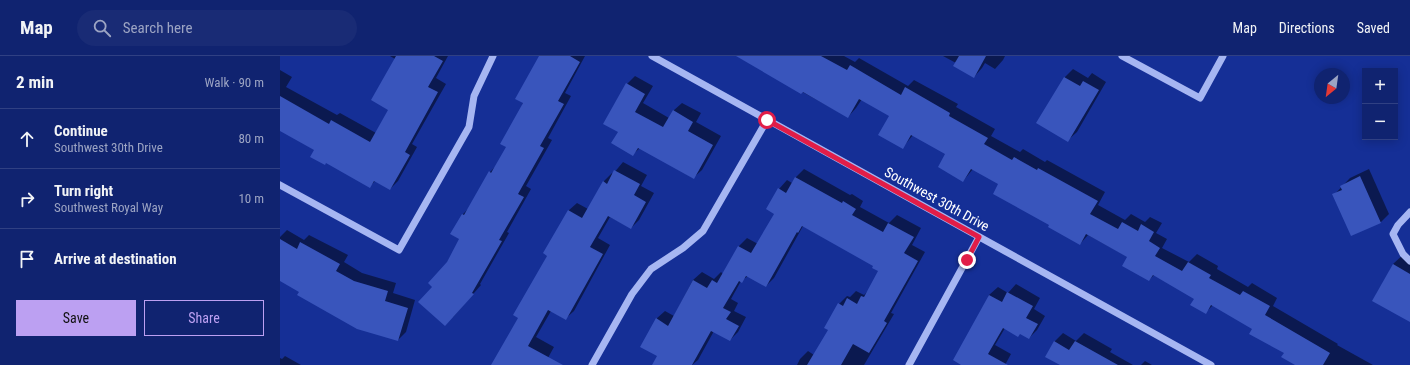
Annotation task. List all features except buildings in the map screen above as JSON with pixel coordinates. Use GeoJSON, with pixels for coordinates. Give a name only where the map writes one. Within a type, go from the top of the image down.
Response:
{"type":"FeatureCollection","features":[{"type":"Feature","properties":{"kind":"street"},"geometry":{"type":"LineString","coordinates":[[280,185],[399,250],[469,127],[474,96],[492,56]]}},
{"type":"Feature","properties":{"kind":"street","name":"Southwest 30th Drive"},"geometry":{"type":"LineString","coordinates":[[652,56],[1211,365]]}},
{"type":"Feature","properties":{"kind":"street"},"geometry":{"type":"LineString","coordinates":[[1122,56],[1200,98],[1223,56]]}},
{"type":"Feature","properties":{"kind":"street"},"geometry":{"type":"LineString","coordinates":[[592,365],[632,294],[651,269],[683,248],[703,231],[767,120]]}},
{"type":"Feature","properties":{"kind":"street"},"geometry":{"type":"LineString","coordinates":[[1410,212],[1398,225],[1393,234],[1403,254],[1410,261]]}},
{"type":"Feature","properties":{"kind":"street"},"geometry":{"type":"LineString","coordinates":[[909,365],[979,237]]}},
{"type":"Feature","properties":{"kind":"route"},"geometry":{"type":"LineString","coordinates":[[767,120],[979,237],[967,260]]}}]}
